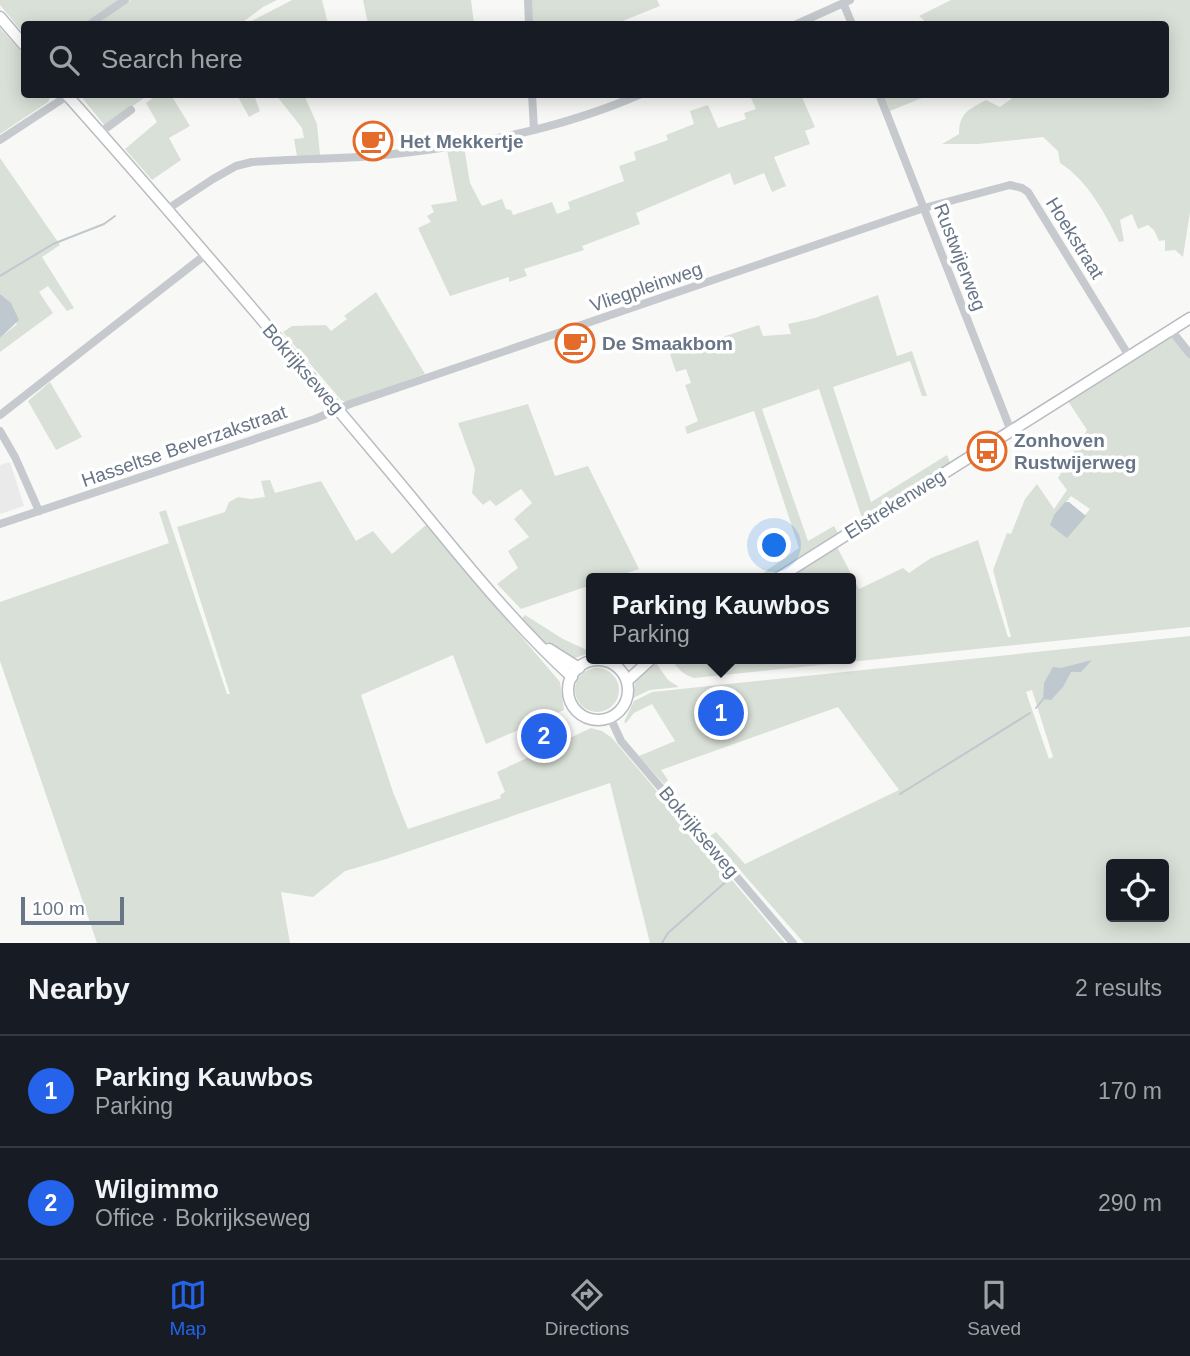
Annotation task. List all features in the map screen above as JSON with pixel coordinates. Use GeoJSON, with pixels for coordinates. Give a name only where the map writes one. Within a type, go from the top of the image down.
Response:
{"type":"FeatureCollection","features":[{"type":"Feature","properties":{"kind":"street"},"geometry":{"type":"LineString","coordinates":[[94,21],[125,0]]}},
{"type":"Feature","properties":{"kind":"street"},"geometry":{"type":"LineString","coordinates":[[528,0],[529,21]]}},
{"type":"Feature","properties":{"kind":"street"},"geometry":{"type":"LineString","coordinates":[[804,21],[847,2],[851,21]]}},
{"type":"Feature","properties":{"kind":"street"},"geometry":{"type":"LineString","coordinates":[[0,17],[21,42]]}},
{"type":"Feature","properties":{"kind":"street"},"geometry":{"type":"LineString","coordinates":[[0,140],[63,98]]}},
{"type":"Feature","properties":{"kind":"street","name":"Bokrijkseweg"},"geometry":{"type":"LineString","coordinates":[[70,98],[494,594],[539,644],[575,673]]}},
{"type":"Feature","properties":{"kind":"street"},"geometry":{"type":"LineString","coordinates":[[532,98],[534,130]]}},
{"type":"Feature","properties":{"kind":"street"},"geometry":{"type":"LineString","coordinates":[[166,210],[225,172],[252,162],[372,156],[428,150],[534,130],[580,118],[630,98]]}},
{"type":"Feature","properties":{"kind":"street","name":"Rustwijerweg"},"geometry":{"type":"LineString","coordinates":[[881,98],[1011,431]]}},
{"type":"Feature","properties":{"kind":"street"},"geometry":{"type":"LineString","coordinates":[[101,132],[131,110]]}},
{"type":"Feature","properties":{"kind":"street","name":"Hoekstraat"},"geometry":{"type":"LineString","coordinates":[[924,208],[1010,185],[1028,192],[1129,356]]}},
{"type":"Feature","properties":{"kind":"street","name":"Vliegpleinweg"},"geometry":{"type":"LineString","coordinates":[[338,410],[924,208]]}},
{"type":"Feature","properties":{"kind":"street"},"geometry":{"type":"LineString","coordinates":[[0,415],[205,255]]}},
{"type":"Feature","properties":{"kind":"street","name":"Elstrekenweg"},"geometry":{"type":"LineString","coordinates":[[786,573],[1190,318]]}},
{"type":"Feature","properties":{"kind":"street"},"geometry":{"type":"LineString","coordinates":[[1171,330],[1190,354]]}},
{"type":"Feature","properties":{"kind":"street","name":"Hasseltse Beverzakstraat"},"geometry":{"type":"LineString","coordinates":[[0,524],[338,410]]}},
{"type":"Feature","properties":{"kind":"street"},"geometry":{"type":"LineString","coordinates":[[0,431],[39,511]]}},
{"type":"Feature","properties":{"kind":"street"},"geometry":{"type":"LineString","coordinates":[[590,664],[575,673],[569,693],[570,701],[580,713],[594,720],[610,718],[625,703],[627,681],[613,664]]}},
{"type":"Feature","properties":{"kind":"street"},"geometry":{"type":"LineString","coordinates":[[620,670],[636,664]]}},
{"type":"Feature","properties":{"kind":"street"},"geometry":{"type":"LineString","coordinates":[[627,681],[644,664]]}},
{"type":"Feature","properties":{"kind":"street","name":"Bokrijkseweg"},"geometry":{"type":"LineString","coordinates":[[610,718],[621,741],[793,943]]}},
{"type":"Feature","properties":{"kind":"shaded area"},"geometry":{"type":"Polygon","coordinates":[[[0,0],[119,0],[91,21],[21,21],[21,30],[0,5],[0,0]]]}},
{"type":"Feature","properties":{"kind":"shaded area"},"geometry":{"type":"Polygon","coordinates":[[[131,0],[277,0],[244,21],[101,21],[131,0]]]}},
{"type":"Feature","properties":{"kind":"shaded area"},"geometry":{"type":"Polygon","coordinates":[[[292,0],[322,0],[327,21],[252,21],[292,0]]]}},
{"type":"Feature","properties":{"kind":"shaded area"},"geometry":{"type":"Polygon","coordinates":[[[363,0],[471,0],[474,21],[367,21],[363,0]]]}},
{"type":"Feature","properties":{"kind":"shaded area"},"geometry":{"type":"Polygon","coordinates":[[[531,0],[657,0],[660,6],[622,21],[532,21],[531,0]]]}},
{"type":"Feature","properties":{"kind":"shaded area"},"geometry":{"type":"Polygon","coordinates":[[[951,0],[1190,0],[1190,212],[1183,257],[1175,250],[1165,251],[1165,240],[1159,241],[1154,230],[1148,225],[1138,229],[1132,214],[1120,220],[1124,241],[1119,242],[1095,198],[1070,170],[1060,163],[1058,151],[1043,137],[978,144],[942,144],[959,134],[959,127],[966,112],[986,100],[1000,107],[1012,98],[1169,98],[1169,21],[925,21],[919,16],[951,0]]]}},
{"type":"Feature","properties":{"kind":"shaded area"},"geometry":{"type":"Polygon","coordinates":[[[0,28],[21,52],[21,98],[50,98],[0,134],[0,28]]]}},
{"type":"Feature","properties":{"kind":"shaded area"},"geometry":{"type":"Polygon","coordinates":[[[82,98],[144,98],[105,126],[82,98]]]}},
{"type":"Feature","properties":{"kind":"shaded area"},"geometry":{"type":"Polygon","coordinates":[[[153,98],[173,98],[190,126],[169,138],[181,160],[152,180],[125,149],[157,122],[146,103],[153,98]]]}},
{"type":"Feature","properties":{"kind":"shaded area"},"geometry":{"type":"Polygon","coordinates":[[[239,98],[255,98],[260,111],[249,117],[239,98]]]}},
{"type":"Feature","properties":{"kind":"shaded area"},"geometry":{"type":"Polygon","coordinates":[[[278,98],[305,98],[317,124],[320,155],[297,156],[294,139],[304,138],[302,128],[278,98]]]}},
{"type":"Feature","properties":{"kind":"shaded area"},"geometry":{"type":"Polygon","coordinates":[[[751,98],[802,98],[815,127],[805,131],[810,144],[774,157],[786,186],[772,192],[764,173],[734,185],[730,173],[636,213],[640,224],[582,246],[584,250],[524,269],[527,276],[509,282],[509,277],[450,296],[418,228],[431,222],[427,216],[434,212],[431,205],[457,201],[447,150],[464,147],[470,183],[482,206],[502,199],[506,209],[511,210],[513,215],[552,202],[557,214],[570,209],[568,202],[624,181],[619,166],[636,160],[634,152],[668,140],[666,135],[694,124],[690,111],[708,105],[718,128],[746,119],[744,113],[756,109],[751,98]]]}},
{"type":"Feature","properties":{"kind":"shaded area"},"geometry":{"type":"Polygon","coordinates":[[[885,98],[922,98],[890,111],[885,98]]]}},
{"type":"Feature","properties":{"kind":"shaded area"},"geometry":{"type":"Polygon","coordinates":[[[0,158],[60,245],[42,257],[74,308],[67,311],[48,286],[39,292],[53,313],[0,352],[0,338],[17,324],[0,294],[0,158]]]}},
{"type":"Feature","properties":{"kind":"shaded area"},"geometry":{"type":"Polygon","coordinates":[[[376,292],[425,374],[346,402],[341,400],[283,332],[292,326],[326,325],[331,331],[347,319],[344,316],[376,292]]]}},
{"type":"Feature","properties":{"kind":"shaded area"},"geometry":{"type":"Polygon","coordinates":[[[0,294],[11,303],[19,320],[0,338],[0,294]]]}},
{"type":"Feature","properties":{"kind":"shaded area"},"geometry":{"type":"Polygon","coordinates":[[[878,295],[897,356],[912,351],[927,396],[922,396],[910,361],[833,387],[871,502],[947,455],[950,463],[862,518],[819,389],[762,409],[808,541],[834,526],[838,533],[774,573],[763,573],[799,548],[754,411],[687,434],[685,427],[698,421],[685,385],[691,383],[686,369],[676,372],[670,354],[759,325],[763,336],[791,334],[788,324],[815,318],[878,295]]]}},
{"type":"Feature","properties":{"kind":"shaded area"},"geometry":{"type":"Polygon","coordinates":[[[1171,336],[1190,358],[1190,627],[856,661],[856,583],[859,589],[903,568],[909,573],[931,558],[978,540],[1008,637],[1011,637],[993,570],[1007,533],[1011,534],[1025,499],[1037,484],[1054,509],[1067,490],[1058,478],[1087,430],[1068,401],[1171,336]],[[1071,496],[1052,520],[1068,535],[1090,509],[1071,496]]]}},
{"type":"Feature","properties":{"kind":"shaded area"},"geometry":{"type":"Polygon","coordinates":[[[50,382],[82,437],[56,450],[28,401],[50,382]]]}},
{"type":"Feature","properties":{"kind":"shaded area"},"geometry":{"type":"Polygon","coordinates":[[[528,404],[555,476],[588,466],[639,569],[627,573],[586,573],[586,587],[521,609],[497,584],[518,568],[508,551],[529,537],[514,519],[532,503],[521,489],[496,506],[490,500],[483,505],[472,493],[475,469],[458,423],[528,404]]]}},
{"type":"Feature","properties":{"kind":"shaded area"},"geometry":{"type":"Polygon","coordinates":[[[10,462],[24,506],[0,514],[0,465],[10,462]]]}},
{"type":"Feature","properties":{"kind":"shaded area"},"geometry":{"type":"Polygon","coordinates":[[[270,480],[275,493],[321,481],[356,541],[373,531],[392,554],[426,525],[560,682],[564,710],[486,744],[453,655],[361,695],[408,829],[501,798],[500,795],[505,792],[497,772],[591,728],[602,731],[612,738],[785,943],[650,943],[610,783],[345,871],[313,897],[281,892],[290,943],[97,943],[0,661],[0,602],[169,543],[159,512],[166,510],[227,694],[230,694],[177,527],[225,512],[229,502],[238,497],[265,497],[261,481],[270,480]]]}},
{"type":"Feature","properties":{"kind":"shaded area"},"geometry":{"type":"Polygon","coordinates":[[[1065,502],[1069,502],[1086,516],[1067,538],[1050,525],[1054,515],[1065,502]]]}},
{"type":"Feature","properties":{"kind":"shaded area"},"geometry":{"type":"Polygon","coordinates":[[[837,547],[851,573],[796,573],[837,547]]]}},
{"type":"Feature","properties":{"kind":"shaded area"},"geometry":{"type":"Polygon","coordinates":[[[525,615],[586,650],[586,654],[570,660],[540,639],[521,619],[525,615]]]}},
{"type":"Feature","properties":{"kind":"shaded area"},"geometry":{"type":"Polygon","coordinates":[[[1190,636],[1190,943],[804,943],[710,836],[716,832],[745,864],[899,790],[838,707],[661,770],[668,780],[664,784],[639,756],[675,741],[652,704],[634,713],[624,722],[634,701],[652,692],[1190,636]],[[1032,690],[1026,692],[1049,759],[1053,757],[1032,690]]]}},
{"type":"Feature","properties":{"kind":"shaded area"},"geometry":{"type":"Polygon","coordinates":[[[1092,660],[1081,672],[1071,672],[1063,687],[1051,700],[1043,699],[1044,683],[1053,667],[1061,668],[1092,660]]]}},
{"type":"Feature","properties":{"kind":"shaded area"},"geometry":{"type":"Polygon","coordinates":[[[657,664],[668,680],[679,687],[650,690],[633,698],[635,681],[657,664]]]}},
{"type":"Feature","properties":{"kind":"shaded area"},"geometry":{"type":"Polygon","coordinates":[[[675,664],[830,664],[694,678],[675,664]]]}},
{"type":"Feature","properties":{"kind":"shaded area"},"geometry":{"type":"Polygon","coordinates":[[[597,668],[612,675],[619,690],[612,705],[597,712],[582,705],[575,690],[582,675],[597,668]]]}},
{"type":"Feature","properties":{"kind":"waterway"},"geometry":{"type":"LineString","coordinates":[[0,276],[53,244],[104,224],[115,216]]}},
{"type":"Feature","properties":{"kind":"waterway"},"geometry":{"type":"LineString","coordinates":[[1036,708],[1044,698]]}},
{"type":"Feature","properties":{"kind":"waterway"},"geometry":{"type":"LineString","coordinates":[[900,794],[1030,713]]}},
{"type":"Feature","properties":{"kind":"waterway"},"geometry":{"type":"LineString","coordinates":[[662,943],[668,933],[729,879]]}},
{"type":"Feature","properties":{"kind":"place","name":"Het Mekkertje"},"geometry":{"type":"Point","coordinates":[373,141]}},
{"type":"Feature","properties":{"kind":"place","name":"De Smaakbom"},"geometry":{"type":"Point","coordinates":[575,343]}},
{"type":"Feature","properties":{"kind":"place","name":"Zonhoven Rustwijerweg"},"geometry":{"type":"Point","coordinates":[987,451]}},
{"type":"Feature","properties":{"kind":"place","name":"Parking Kauwbos"},"geometry":{"type":"Point","coordinates":[721,713]}},
{"type":"Feature","properties":{"kind":"place","name":"Wilgimmo"},"geometry":{"type":"Point","coordinates":[544,736]}}]}
